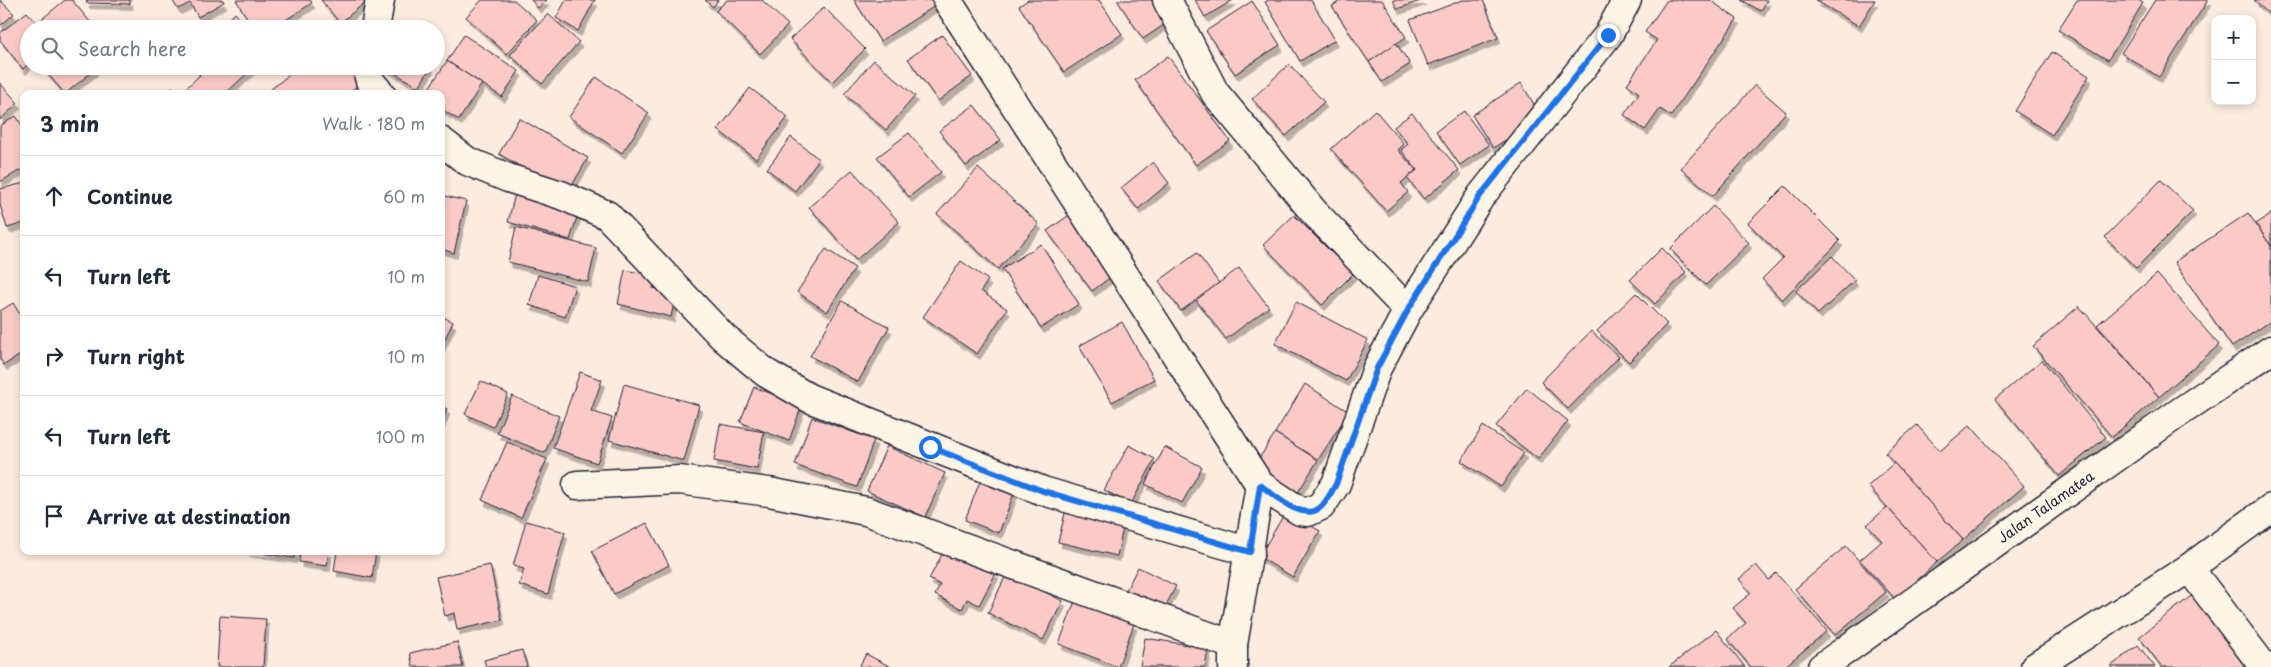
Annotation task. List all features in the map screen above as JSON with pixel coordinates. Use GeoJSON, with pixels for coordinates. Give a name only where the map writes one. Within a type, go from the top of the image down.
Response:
{"type":"FeatureCollection","features":[{"type":"Feature","properties":{"kind":"street"},"geometry":{"type":"LineString","coordinates":[[377,20],[380,0]]}},
{"type":"Feature","properties":{"kind":"street"},"geometry":{"type":"LineString","coordinates":[[947,0],[1260,485],[1300,511],[1308,512],[1321,506],[1336,484],[1377,368],[1408,310],[1480,196],[1608,35],[1626,0]]}},
{"type":"Feature","properties":{"kind":"street"},"geometry":{"type":"LineString","coordinates":[[1167,0],[1215,92],[1313,211],[1408,310]]}},
{"type":"Feature","properties":{"kind":"street"},"geometry":{"type":"LineString","coordinates":[[368,75],[370,81],[378,90]]}},
{"type":"Feature","properties":{"kind":"street"},"geometry":{"type":"LineString","coordinates":[[445,144],[467,161],[508,178],[561,195],[607,215],[724,337],[766,373],[809,398],[1043,491],[1250,552]]}},
{"type":"Feature","properties":{"kind":"street","name":"Jalan Talamatea"},"geometry":{"type":"LineString","coordinates":[[1822,667],[2176,414],[2271,350]]}},
{"type":"Feature","properties":{"kind":"street"},"geometry":{"type":"LineString","coordinates":[[577,485],[679,480],[769,492],[866,511],[1233,656],[1260,485]]}},
{"type":"Feature","properties":{"kind":"street"},"geometry":{"type":"LineString","coordinates":[[2035,667],[2189,568],[2271,508]]}},
{"type":"Feature","properties":{"kind":"street"},"geometry":{"type":"LineString","coordinates":[[2189,568],[2264,667]]}},
{"type":"Feature","properties":{"kind":"building"},"geometry":{"type":"Polygon","coordinates":[[[0,0],[14,14],[0,26],[0,0]]]}},
{"type":"Feature","properties":{"kind":"building"},"geometry":{"type":"Polygon","coordinates":[[[65,0],[72,0],[89,20],[41,20],[65,0]]]}},
{"type":"Feature","properties":{"kind":"building"},"geometry":{"type":"Polygon","coordinates":[[[87,0],[130,0],[130,4],[86,3],[87,0]]]}},
{"type":"Feature","properties":{"kind":"building"},"geometry":{"type":"Polygon","coordinates":[[[172,0],[223,0],[224,2],[198,17],[190,3],[178,9],[172,0]]]}},
{"type":"Feature","properties":{"kind":"building"},"geometry":{"type":"Polygon","coordinates":[[[236,0],[310,0],[312,3],[286,20],[248,20],[236,0]]]}},
{"type":"Feature","properties":{"kind":"building"},"geometry":{"type":"Polygon","coordinates":[[[321,0],[368,0],[344,20],[338,20],[321,0]]]}},
{"type":"Feature","properties":{"kind":"building"},"geometry":{"type":"Polygon","coordinates":[[[482,0],[514,0],[537,20],[507,54],[466,17],[482,0]]]}},
{"type":"Feature","properties":{"kind":"building"},"geometry":{"type":"Polygon","coordinates":[[[531,0],[547,0],[538,8],[531,0]]]}},
{"type":"Feature","properties":{"kind":"building"},"geometry":{"type":"Polygon","coordinates":[[[566,0],[595,0],[578,31],[556,18],[566,0]]]}},
{"type":"Feature","properties":{"kind":"building"},"geometry":{"type":"Polygon","coordinates":[[[705,0],[718,0],[713,7],[705,0]]]}},
{"type":"Feature","properties":{"kind":"building"},"geometry":{"type":"Polygon","coordinates":[[[727,0],[762,0],[788,25],[760,54],[716,11],[727,0]]]}},
{"type":"Feature","properties":{"kind":"building"},"geometry":{"type":"Polygon","coordinates":[[[854,0],[931,0],[935,6],[880,41],[854,0]]]}},
{"type":"Feature","properties":{"kind":"building"},"geometry":{"type":"Polygon","coordinates":[[[1028,0],[1099,0],[1122,34],[1064,72],[1019,6],[1028,0]]]}},
{"type":"Feature","properties":{"kind":"building"},"geometry":{"type":"Polygon","coordinates":[[[1117,0],[1163,0],[1174,18],[1143,39],[1117,0]]]}},
{"type":"Feature","properties":{"kind":"building"},"geometry":{"type":"Polygon","coordinates":[[[1195,0],[1233,0],[1205,17],[1195,0]]]}},
{"type":"Feature","properties":{"kind":"building"},"geometry":{"type":"Polygon","coordinates":[[[1269,0],[1311,0],[1335,40],[1300,61],[1265,2],[1269,0]]]}},
{"type":"Feature","properties":{"kind":"building"},"geometry":{"type":"Polygon","coordinates":[[[1342,0],[1382,0],[1406,37],[1369,62],[1332,6],[1342,0]]]}},
{"type":"Feature","properties":{"kind":"building"},"geometry":{"type":"Polygon","coordinates":[[[1393,0],[1423,0],[1397,9],[1393,0]]]}},
{"type":"Feature","properties":{"kind":"building"},"geometry":{"type":"Polygon","coordinates":[[[1463,0],[1483,0],[1498,38],[1428,65],[1410,20],[1463,0]]]}},
{"type":"Feature","properties":{"kind":"building"},"geometry":{"type":"Polygon","coordinates":[[[1667,0],[1710,0],[1737,19],[1671,116],[1660,109],[1645,130],[1624,115],[1639,93],[1627,84],[1657,40],[1645,32],[1667,0]]]}},
{"type":"Feature","properties":{"kind":"building"},"geometry":{"type":"Polygon","coordinates":[[[1741,0],[1767,0],[1761,11],[1741,0]]]}},
{"type":"Feature","properties":{"kind":"building"},"geometry":{"type":"Polygon","coordinates":[[[1815,0],[1875,0],[1859,26],[1815,0]]]}},
{"type":"Feature","properties":{"kind":"building"},"geometry":{"type":"Polygon","coordinates":[[[2077,0],[2138,0],[2143,3],[2108,60],[2058,30],[2077,0]]]}},
{"type":"Feature","properties":{"kind":"building"},"geometry":{"type":"Polygon","coordinates":[[[2155,0],[2208,0],[2159,77],[2121,53],[2155,0]]]}},
{"type":"Feature","properties":{"kind":"building"},"geometry":{"type":"Polygon","coordinates":[[[2254,0],[2271,0],[2271,16],[2254,0]]]}},
{"type":"Feature","properties":{"kind":"building"},"geometry":{"type":"Polygon","coordinates":[[[1252,1],[1280,45],[1235,74],[1206,31],[1252,1]]]}},
{"type":"Feature","properties":{"kind":"building"},"geometry":{"type":"Polygon","coordinates":[[[824,7],[865,49],[832,82],[790,39],[824,7]]]}},
{"type":"Feature","properties":{"kind":"building"},"geometry":{"type":"Polygon","coordinates":[[[27,12],[34,20],[20,20],[20,65],[0,40],[0,33],[27,12]]]}},
{"type":"Feature","properties":{"kind":"building"},"geometry":{"type":"Polygon","coordinates":[[[235,13],[241,20],[228,20],[235,13]]]}},
{"type":"Feature","properties":{"kind":"building"},"geometry":{"type":"Polygon","coordinates":[[[548,14],[579,42],[542,84],[510,55],[548,14]]]}},
{"type":"Feature","properties":{"kind":"building"},"geometry":{"type":"Polygon","coordinates":[[[464,35],[519,71],[502,97],[447,61],[464,35]]]}},
{"type":"Feature","properties":{"kind":"building"},"geometry":{"type":"Polygon","coordinates":[[[942,35],[972,76],[938,101],[908,59],[942,35]]]}},
{"type":"Feature","properties":{"kind":"building"},"geometry":{"type":"Polygon","coordinates":[[[1396,43],[1410,64],[1382,82],[1369,62],[1396,43]]]}},
{"type":"Feature","properties":{"kind":"building"},"geometry":{"type":"Polygon","coordinates":[[[2052,52],[2089,76],[2052,135],[2015,111],[2052,52]]]}},
{"type":"Feature","properties":{"kind":"building"},"geometry":{"type":"Polygon","coordinates":[[[1168,56],[1230,141],[1196,165],[1135,80],[1168,56]]]}},
{"type":"Feature","properties":{"kind":"building"},"geometry":{"type":"Polygon","coordinates":[[[874,60],[915,96],[886,130],[844,94],[874,60]]]}},
{"type":"Feature","properties":{"kind":"building"},"geometry":{"type":"Polygon","coordinates":[[[447,61],[482,84],[459,120],[445,111],[445,90],[428,90],[438,75],[445,75],[445,64],[447,61]]]}},
{"type":"Feature","properties":{"kind":"building"},"geometry":{"type":"Polygon","coordinates":[[[1289,64],[1324,102],[1286,136],[1252,99],[1289,64]]]}},
{"type":"Feature","properties":{"kind":"building"},"geometry":{"type":"Polygon","coordinates":[[[49,75],[88,75],[70,90],[62,90],[49,75]]]}},
{"type":"Feature","properties":{"kind":"building"},"geometry":{"type":"Polygon","coordinates":[[[200,75],[245,75],[229,90],[184,90],[200,75]]]}},
{"type":"Feature","properties":{"kind":"building"},"geometry":{"type":"Polygon","coordinates":[[[289,75],[355,75],[361,83],[352,90],[270,90],[289,75]]]}},
{"type":"Feature","properties":{"kind":"building"},"geometry":{"type":"Polygon","coordinates":[[[398,75],[426,75],[419,87],[398,75]]]}},
{"type":"Feature","properties":{"kind":"building"},"geometry":{"type":"Polygon","coordinates":[[[596,77],[649,113],[622,153],[569,117],[596,77]]]}},
{"type":"Feature","properties":{"kind":"building"},"geometry":{"type":"Polygon","coordinates":[[[0,83],[18,103],[0,120],[0,83]]]}},
{"type":"Feature","properties":{"kind":"building"},"geometry":{"type":"Polygon","coordinates":[[[1521,83],[1542,117],[1493,148],[1472,115],[1521,83]]]}},
{"type":"Feature","properties":{"kind":"building"},"geometry":{"type":"Polygon","coordinates":[[[1755,85],[1786,112],[1713,196],[1681,168],[1755,85]]]}},
{"type":"Feature","properties":{"kind":"building"},"geometry":{"type":"Polygon","coordinates":[[[750,88],[788,117],[756,159],[718,130],[750,88]]]}},
{"type":"Feature","properties":{"kind":"building"},"geometry":{"type":"Polygon","coordinates":[[[974,105],[1001,140],[966,166],[939,131],[974,105]]]}},
{"type":"Feature","properties":{"kind":"building"},"geometry":{"type":"Polygon","coordinates":[[[1375,110],[1404,144],[1398,150],[1416,170],[1401,183],[1408,192],[1386,211],[1331,149],[1375,110]]]}},
{"type":"Feature","properties":{"kind":"building"},"geometry":{"type":"Polygon","coordinates":[[[1464,111],[1489,145],[1460,165],[1436,131],[1464,111]]]}},
{"type":"Feature","properties":{"kind":"building"},"geometry":{"type":"Polygon","coordinates":[[[1412,113],[1459,170],[1424,199],[1407,178],[1417,170],[1401,150],[1408,144],[1394,127],[1412,113]]]}},
{"type":"Feature","properties":{"kind":"building"},"geometry":{"type":"Polygon","coordinates":[[[16,116],[20,122],[20,170],[0,182],[0,126],[16,116]]]}},
{"type":"Feature","properties":{"kind":"building"},"geometry":{"type":"Polygon","coordinates":[[[519,118],[588,158],[567,194],[499,154],[519,118]]]}},
{"type":"Feature","properties":{"kind":"building"},"geometry":{"type":"Polygon","coordinates":[[[909,133],[941,172],[909,197],[877,157],[909,133]]]}},
{"type":"Feature","properties":{"kind":"building"},"geometry":{"type":"Polygon","coordinates":[[[791,137],[819,159],[795,191],[767,169],[791,137]]]}},
{"type":"Feature","properties":{"kind":"building"},"geometry":{"type":"Polygon","coordinates":[[[1153,162],[1169,183],[1138,209],[1121,188],[1153,162]]]}},
{"type":"Feature","properties":{"kind":"building"},"geometry":{"type":"Polygon","coordinates":[[[978,168],[1039,224],[998,269],[937,214],[978,168]]]}},
{"type":"Feature","properties":{"kind":"building"},"geometry":{"type":"Polygon","coordinates":[[[852,170],[899,222],[856,260],[809,207],[852,170]]]}},
{"type":"Feature","properties":{"kind":"building"},"geometry":{"type":"Polygon","coordinates":[[[2161,180],[2193,211],[2136,268],[2105,237],[2161,180]]]}},
{"type":"Feature","properties":{"kind":"building"},"geometry":{"type":"Polygon","coordinates":[[[20,184],[20,224],[7,228],[0,205],[0,189],[20,184]]]}},
{"type":"Feature","properties":{"kind":"building"},"geometry":{"type":"Polygon","coordinates":[[[517,186],[581,204],[570,240],[508,222],[517,186]]]}},
{"type":"Feature","properties":{"kind":"building"},"geometry":{"type":"Polygon","coordinates":[[[1785,186],[1840,241],[1782,300],[1762,279],[1783,258],[1748,223],[1785,186]]]}},
{"type":"Feature","properties":{"kind":"building"},"geometry":{"type":"Polygon","coordinates":[[[445,196],[466,201],[454,253],[445,250],[445,196]]]}},
{"type":"Feature","properties":{"kind":"building"},"geometry":{"type":"Polygon","coordinates":[[[1713,206],[1749,243],[1706,285],[1670,249],[1713,206]]]}},
{"type":"Feature","properties":{"kind":"building"},"geometry":{"type":"Polygon","coordinates":[[[1072,213],[1116,273],[1092,291],[1047,231],[1072,213]]]}},
{"type":"Feature","properties":{"kind":"building"},"geometry":{"type":"Polygon","coordinates":[[[2248,213],[2271,246],[2271,321],[2232,347],[2174,262],[2248,213]]]}},
{"type":"Feature","properties":{"kind":"building"},"geometry":{"type":"Polygon","coordinates":[[[2271,214],[2271,246],[2256,224],[2271,214]]]}},
{"type":"Feature","properties":{"kind":"building"},"geometry":{"type":"Polygon","coordinates":[[[1294,215],[1353,274],[1322,305],[1263,245],[1294,215]]]}},
{"type":"Feature","properties":{"kind":"building"},"geometry":{"type":"Polygon","coordinates":[[[516,227],[596,248],[588,282],[508,262],[516,227]]]}},
{"type":"Feature","properties":{"kind":"building"},"geometry":{"type":"Polygon","coordinates":[[[1041,244],[1079,304],[1041,328],[1002,269],[1041,244]]]}},
{"type":"Feature","properties":{"kind":"building"},"geometry":{"type":"Polygon","coordinates":[[[1662,248],[1686,272],[1655,304],[1630,280],[1662,248]]]}},
{"type":"Feature","properties":{"kind":"building"},"geometry":{"type":"Polygon","coordinates":[[[826,249],[855,268],[827,312],[797,292],[826,249]]]}},
{"type":"Feature","properties":{"kind":"building"},"geometry":{"type":"Polygon","coordinates":[[[1197,253],[1219,283],[1181,311],[1159,281],[1197,253]]]}},
{"type":"Feature","properties":{"kind":"building"},"geometry":{"type":"Polygon","coordinates":[[[1832,256],[1855,280],[1818,314],[1796,291],[1832,256]]]}},
{"type":"Feature","properties":{"kind":"building"},"geometry":{"type":"Polygon","coordinates":[[[961,261],[988,280],[981,291],[1007,309],[977,354],[923,317],[961,261]]]}},
{"type":"Feature","properties":{"kind":"building"},"geometry":{"type":"Polygon","coordinates":[[[1239,268],[1269,307],[1226,339],[1196,300],[1239,268]]]}},
{"type":"Feature","properties":{"kind":"building"},"geometry":{"type":"Polygon","coordinates":[[[625,270],[656,276],[653,288],[676,293],[671,317],[618,304],[625,270]]]}},
{"type":"Feature","properties":{"kind":"building"},"geometry":{"type":"Polygon","coordinates":[[[2157,274],[2219,345],[2159,397],[2097,325],[2157,274]]]}},
{"type":"Feature","properties":{"kind":"building"},"geometry":{"type":"Polygon","coordinates":[[[538,275],[575,286],[565,317],[529,305],[538,275]]]}},
{"type":"Feature","properties":{"kind":"building"},"geometry":{"type":"Polygon","coordinates":[[[1636,293],[1667,324],[1629,362],[1597,331],[1636,293]]]}},
{"type":"Feature","properties":{"kind":"building"},"geometry":{"type":"Polygon","coordinates":[[[842,301],[889,327],[858,382],[810,356],[842,301]]]}},
{"type":"Feature","properties":{"kind":"building"},"geometry":{"type":"Polygon","coordinates":[[[1296,302],[1368,340],[1346,381],[1275,344],[1296,302]]]}},
{"type":"Feature","properties":{"kind":"building"},"geometry":{"type":"Polygon","coordinates":[[[13,303],[20,314],[20,355],[4,365],[0,359],[0,311],[13,303]]]}},
{"type":"Feature","properties":{"kind":"building"},"geometry":{"type":"Polygon","coordinates":[[[2079,306],[2159,397],[2112,437],[2033,346],[2079,306]]]}},
{"type":"Feature","properties":{"kind":"building"},"geometry":{"type":"Polygon","coordinates":[[[445,318],[453,322],[445,339],[445,318]]]}},
{"type":"Feature","properties":{"kind":"building"},"geometry":{"type":"Polygon","coordinates":[[[1122,322],[1154,379],[1112,402],[1079,346],[1122,322]]]}},
{"type":"Feature","properties":{"kind":"building"},"geometry":{"type":"Polygon","coordinates":[[[1591,331],[1619,357],[1568,409],[1541,382],[1591,331]]]}},
{"type":"Feature","properties":{"kind":"building"},"geometry":{"type":"Polygon","coordinates":[[[2042,360],[2106,437],[2059,476],[1995,399],[2042,360]]]}},
{"type":"Feature","properties":{"kind":"building"},"geometry":{"type":"Polygon","coordinates":[[[580,372],[602,380],[591,411],[612,418],[597,463],[553,448],[580,372]]]}},
{"type":"Feature","properties":{"kind":"building"},"geometry":{"type":"Polygon","coordinates":[[[481,381],[508,394],[493,427],[465,414],[481,381]]]}},
{"type":"Feature","properties":{"kind":"building"},"geometry":{"type":"Polygon","coordinates":[[[624,384],[699,405],[684,461],[609,440],[624,384]]]}},
{"type":"Feature","properties":{"kind":"building"},"geometry":{"type":"Polygon","coordinates":[[[1305,384],[1349,412],[1318,460],[1275,433],[1305,384]]]}},
{"type":"Feature","properties":{"kind":"building"},"geometry":{"type":"Polygon","coordinates":[[[754,387],[802,405],[789,441],[740,422],[754,387]]]}},
{"type":"Feature","properties":{"kind":"building"},"geometry":{"type":"Polygon","coordinates":[[[1527,388],[1568,421],[1538,459],[1496,426],[1527,388]]]}},
{"type":"Feature","properties":{"kind":"building"},"geometry":{"type":"Polygon","coordinates":[[[512,396],[559,416],[545,453],[497,433],[512,396]]]}},
{"type":"Feature","properties":{"kind":"building"},"geometry":{"type":"Polygon","coordinates":[[[812,417],[874,440],[857,487],[795,465],[812,417]]]}},
{"type":"Feature","properties":{"kind":"building"},"geometry":{"type":"Polygon","coordinates":[[[720,424],[764,432],[757,469],[714,461],[720,424]]]}},
{"type":"Feature","properties":{"kind":"building"},"geometry":{"type":"Polygon","coordinates":[[[1917,425],[1940,451],[1970,425],[2024,486],[1963,540],[1885,453],[1917,425]]]}},
{"type":"Feature","properties":{"kind":"building"},"geometry":{"type":"Polygon","coordinates":[[[1483,426],[1524,453],[1501,487],[1461,461],[1483,426]]]}},
{"type":"Feature","properties":{"kind":"building"},"geometry":{"type":"Polygon","coordinates":[[[1275,433],[1318,460],[1297,494],[1254,467],[1275,433]]]}},
{"type":"Feature","properties":{"kind":"building"},"geometry":{"type":"Polygon","coordinates":[[[507,442],[547,459],[521,518],[482,500],[507,442]]]}},
{"type":"Feature","properties":{"kind":"building"},"geometry":{"type":"Polygon","coordinates":[[[1129,445],[1155,459],[1131,504],[1104,490],[1129,445]]]}},
{"type":"Feature","properties":{"kind":"building"},"geometry":{"type":"Polygon","coordinates":[[[887,446],[945,473],[925,517],[867,491],[887,446]]]}},
{"type":"Feature","properties":{"kind":"building"},"geometry":{"type":"Polygon","coordinates":[[[1165,447],[1202,467],[1182,503],[1145,484],[1165,447]]]}},
{"type":"Feature","properties":{"kind":"building"},"geometry":{"type":"Polygon","coordinates":[[[1894,463],[1963,540],[1937,562],[1868,486],[1894,463]]]}},
{"type":"Feature","properties":{"kind":"building"},"geometry":{"type":"Polygon","coordinates":[[[982,476],[1016,488],[999,533],[965,520],[982,476]]]}},
{"type":"Feature","properties":{"kind":"building"},"geometry":{"type":"Polygon","coordinates":[[[1067,505],[1125,519],[1117,556],[1058,542],[1067,505]]]}},
{"type":"Feature","properties":{"kind":"building"},"geometry":{"type":"Polygon","coordinates":[[[1887,507],[1937,562],[1896,600],[1860,560],[1882,541],[1867,525],[1887,507]]]}},
{"type":"Feature","properties":{"kind":"building"},"geometry":{"type":"Polygon","coordinates":[[[1286,511],[1320,531],[1293,577],[1259,557],[1286,511]]]}},
{"type":"Feature","properties":{"kind":"building"},"geometry":{"type":"Polygon","coordinates":[[[526,521],[565,532],[548,594],[519,585],[524,569],[513,566],[526,521]]]}},
{"type":"Feature","properties":{"kind":"building"},"geometry":{"type":"Polygon","coordinates":[[[647,523],[669,565],[614,594],[592,551],[647,523]]]}},
{"type":"Feature","properties":{"kind":"building"},"geometry":{"type":"Polygon","coordinates":[[[1846,546],[1886,592],[1835,635],[1795,589],[1846,546]]]}},
{"type":"Feature","properties":{"kind":"building"},"geometry":{"type":"Polygon","coordinates":[[[946,547],[996,573],[979,605],[967,599],[962,609],[935,595],[940,585],[929,579],[946,547]]]}},
{"type":"Feature","properties":{"kind":"building"},"geometry":{"type":"Polygon","coordinates":[[[273,555],[294,555],[294,558],[273,555]]]}},
{"type":"Feature","properties":{"kind":"building"},"geometry":{"type":"Polygon","coordinates":[[[300,555],[328,555],[327,566],[299,562],[300,555]]]}},
{"type":"Feature","properties":{"kind":"building"},"geometry":{"type":"Polygon","coordinates":[[[336,555],[375,555],[372,578],[334,571],[336,555]]]}},
{"type":"Feature","properties":{"kind":"building"},"geometry":{"type":"Polygon","coordinates":[[[490,565],[502,620],[457,630],[454,613],[445,616],[436,577],[490,565]]]}},
{"type":"Feature","properties":{"kind":"building"},"geometry":{"type":"Polygon","coordinates":[[[1756,565],[1769,580],[1776,573],[1827,631],[1784,667],[1751,667],[1727,639],[1746,623],[1733,608],[1751,593],[1739,579],[1756,565]]]}},
{"type":"Feature","properties":{"kind":"building"},"geometry":{"type":"Polygon","coordinates":[[[1138,567],[1176,586],[1162,613],[1124,594],[1138,567]]]}},
{"type":"Feature","properties":{"kind":"building"},"geometry":{"type":"Polygon","coordinates":[[[1007,573],[1063,601],[1043,640],[988,613],[1007,573]]]}},
{"type":"Feature","properties":{"kind":"building"},"geometry":{"type":"Polygon","coordinates":[[[2195,593],[2253,667],[2162,667],[2139,637],[2195,593]]]}},
{"type":"Feature","properties":{"kind":"building"},"geometry":{"type":"Polygon","coordinates":[[[1075,601],[1134,624],[1118,667],[1059,644],[1075,601]]]}},
{"type":"Feature","properties":{"kind":"building"},"geometry":{"type":"Polygon","coordinates":[[[220,616],[266,619],[263,667],[217,667],[220,616]]]}},
{"type":"Feature","properties":{"kind":"building"},"geometry":{"type":"Polygon","coordinates":[[[1716,630],[1745,667],[1669,667],[1716,630]]]}},
{"type":"Feature","properties":{"kind":"building"},"geometry":{"type":"Polygon","coordinates":[[[1145,638],[1208,648],[1205,667],[1140,667],[1145,638]]]}},
{"type":"Feature","properties":{"kind":"building"},"geometry":{"type":"Polygon","coordinates":[[[457,642],[463,667],[413,667],[410,653],[457,642]]]}},
{"type":"Feature","properties":{"kind":"building"},"geometry":{"type":"Polygon","coordinates":[[[2138,645],[2155,667],[2110,667],[2138,645]]]}},
{"type":"Feature","properties":{"kind":"building"},"geometry":{"type":"Polygon","coordinates":[[[522,650],[527,667],[486,667],[484,660],[522,650]]]}},
{"type":"Feature","properties":{"kind":"building"},"geometry":{"type":"Polygon","coordinates":[[[866,654],[891,667],[859,667],[866,654]]]}},
{"type":"Feature","properties":{"kind":"route"},"geometry":{"type":"LineString","coordinates":[[930,447],[1043,491],[1250,552],[1260,485],[1300,511],[1308,512],[1314,510],[1321,506],[1329,496],[1336,484],[1377,368],[1408,310],[1480,196],[1608,35]]}}]}
